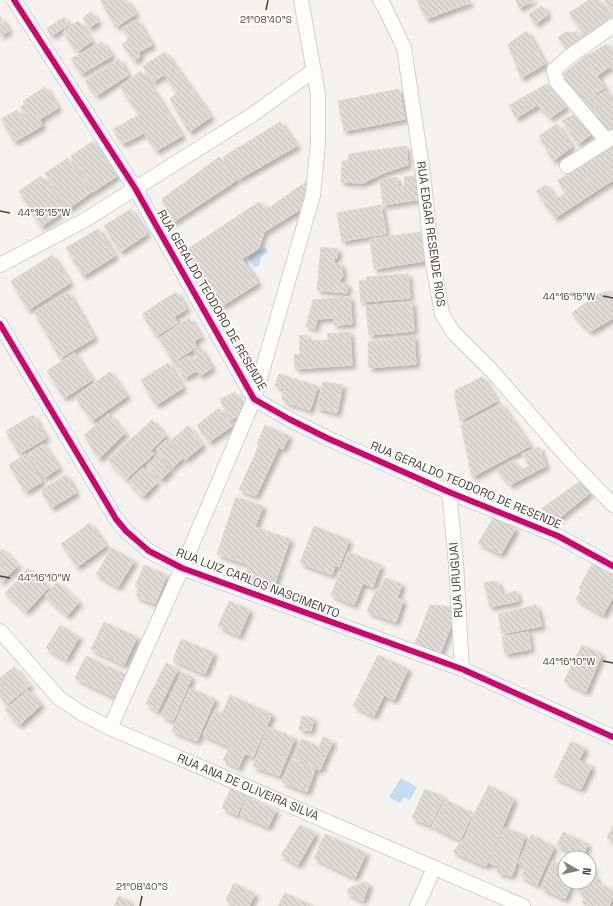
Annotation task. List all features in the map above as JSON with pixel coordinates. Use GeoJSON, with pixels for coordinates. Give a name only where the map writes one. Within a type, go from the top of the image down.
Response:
{"type":"FeatureCollection","features":[{"type":"Feature","properties":{"kind":"street","name":"RUA GERALDO TEODORO DE RESENDE"},"geometry":{"type":"LineString","coordinates":[[16,0],[135,188],[254,399],[327,438],[449,492],[558,536],[613,566]]}},
{"type":"Feature","properties":{"kind":"street"},"geometry":{"type":"LineString","coordinates":[[110,728],[182,568],[254,399],[313,195],[318,143],[318,94],[301,0]]}},
{"type":"Feature","properties":{"kind":"street","name":"RUA EDGAR RESENDE RIOS"},"geometry":{"type":"LineString","coordinates":[[380,0],[404,48],[424,174],[432,258],[442,314],[453,332],[491,370],[568,458],[613,505]]}},
{"type":"Feature","properties":{"kind":"street"},"geometry":{"type":"LineString","coordinates":[[567,166],[610,139],[557,82],[554,70],[570,56],[613,26]]}},
{"type":"Feature","properties":{"kind":"street"},"geometry":{"type":"LineString","coordinates":[[0,266],[85,220],[252,115],[314,70]]}},
{"type":"Feature","properties":{"kind":"street","name":"RUA LUIZ CARLOS NASCIMENTO"},"geometry":{"type":"LineString","coordinates":[[0,324],[116,519],[126,531],[149,551],[182,568],[462,669],[613,737]]}},
{"type":"Feature","properties":{"kind":"street","name":"RUA URUGUAI"},"geometry":{"type":"LineString","coordinates":[[449,492],[456,563],[462,669]]}},
{"type":"Feature","properties":{"kind":"street","name":"RUA ANA DE OLIVEIRA SILVA"},"geometry":{"type":"LineString","coordinates":[[0,631],[59,698],[81,713],[110,728],[523,906]]}},
{"type":"Feature","properties":{"kind":"street"},"geometry":{"type":"LineString","coordinates":[[417,906],[434,868]]}},
{"type":"Feature","properties":{"kind":"water"},"geometry":{"type":"Polygon","coordinates":[[[265,247],[268,252],[261,257],[259,266],[254,267],[248,258],[265,247]]]}},
{"type":"Feature","properties":{"kind":"water"},"geometry":{"type":"Polygon","coordinates":[[[401,778],[417,787],[410,800],[404,797],[400,803],[389,797],[401,778]]]}},
{"type":"Feature","properties":{"kind":"building"},"geometry":{"type":"Polygon","coordinates":[[[100,0],[126,0],[136,14],[116,27],[100,0]]]}},
{"type":"Feature","properties":{"kind":"building"},"geometry":{"type":"Polygon","coordinates":[[[417,0],[469,0],[470,3],[426,19],[417,0]]]}},
{"type":"Feature","properties":{"kind":"building"},"geometry":{"type":"Polygon","coordinates":[[[516,0],[535,0],[519,8],[516,0]]]}},
{"type":"Feature","properties":{"kind":"building"},"geometry":{"type":"Polygon","coordinates":[[[589,0],[598,0],[611,19],[586,36],[569,13],[589,0]]]}},
{"type":"Feature","properties":{"kind":"building"},"geometry":{"type":"Polygon","coordinates":[[[604,0],[613,0],[613,12],[604,0]]]}},
{"type":"Feature","properties":{"kind":"building"},"geometry":{"type":"Polygon","coordinates":[[[542,6],[548,15],[535,24],[529,14],[542,6]]]}},
{"type":"Feature","properties":{"kind":"building"},"geometry":{"type":"Polygon","coordinates":[[[91,12],[98,22],[89,28],[83,18],[91,12]]]}},
{"type":"Feature","properties":{"kind":"building"},"geometry":{"type":"Polygon","coordinates":[[[0,16],[9,31],[0,36],[0,16]]]}},
{"type":"Feature","properties":{"kind":"building"},"geometry":{"type":"Polygon","coordinates":[[[64,17],[69,25],[51,36],[47,28],[64,17]]]}},
{"type":"Feature","properties":{"kind":"building"},"geometry":{"type":"Polygon","coordinates":[[[137,20],[152,45],[139,52],[140,57],[134,61],[122,44],[129,39],[122,28],[137,20]]]}},
{"type":"Feature","properties":{"kind":"building"},"geometry":{"type":"Polygon","coordinates":[[[78,21],[92,41],[77,52],[63,32],[78,21]]]}},
{"type":"Feature","properties":{"kind":"building"},"geometry":{"type":"Polygon","coordinates":[[[527,31],[545,64],[521,78],[508,44],[527,31]]]}},
{"type":"Feature","properties":{"kind":"building"},"geometry":{"type":"Polygon","coordinates":[[[577,31],[582,39],[568,49],[558,38],[565,32],[573,33],[577,31]]]}},
{"type":"Feature","properties":{"kind":"building"},"geometry":{"type":"Polygon","coordinates":[[[102,42],[112,56],[81,74],[71,59],[102,42]]]}},
{"type":"Feature","properties":{"kind":"building"},"geometry":{"type":"Polygon","coordinates":[[[607,44],[613,49],[613,70],[611,66],[597,76],[583,58],[607,44]]]}},
{"type":"Feature","properties":{"kind":"building"},"geometry":{"type":"Polygon","coordinates":[[[165,52],[211,117],[189,132],[170,99],[177,93],[164,75],[153,82],[143,66],[165,52]]]}},
{"type":"Feature","properties":{"kind":"building"},"geometry":{"type":"Polygon","coordinates":[[[583,58],[597,76],[574,93],[561,76],[583,58]]]}},
{"type":"Feature","properties":{"kind":"building"},"geometry":{"type":"Polygon","coordinates":[[[119,59],[128,75],[96,96],[85,81],[119,59]]]}},
{"type":"Feature","properties":{"kind":"building"},"geometry":{"type":"Polygon","coordinates":[[[141,71],[182,136],[156,151],[144,133],[122,144],[113,129],[139,115],[120,86],[141,71]]]}},
{"type":"Feature","properties":{"kind":"building"},"geometry":{"type":"Polygon","coordinates":[[[597,76],[605,88],[582,102],[574,93],[597,76]]]}},
{"type":"Feature","properties":{"kind":"building"},"geometry":{"type":"Polygon","coordinates":[[[547,84],[566,107],[550,118],[538,105],[516,118],[509,105],[547,84]]]}},
{"type":"Feature","properties":{"kind":"building"},"geometry":{"type":"Polygon","coordinates":[[[45,87],[58,108],[40,119],[29,102],[25,104],[23,101],[45,87]]]}},
{"type":"Feature","properties":{"kind":"building"},"geometry":{"type":"Polygon","coordinates":[[[399,89],[405,119],[344,131],[338,101],[399,89]]]}},
{"type":"Feature","properties":{"kind":"building"},"geometry":{"type":"Polygon","coordinates":[[[606,91],[613,103],[613,127],[606,131],[592,112],[605,105],[598,95],[606,91]]]}},
{"type":"Feature","properties":{"kind":"building"},"geometry":{"type":"Polygon","coordinates":[[[595,94],[603,104],[590,111],[582,102],[595,94]]]}},
{"type":"Feature","properties":{"kind":"building"},"geometry":{"type":"Polygon","coordinates":[[[29,102],[40,119],[42,126],[14,142],[1,119],[17,110],[21,118],[25,115],[20,107],[29,102]]]}},
{"type":"Feature","properties":{"kind":"building"},"geometry":{"type":"Polygon","coordinates":[[[577,112],[593,133],[578,144],[562,121],[577,112]]]}},
{"type":"Feature","properties":{"kind":"building"},"geometry":{"type":"Polygon","coordinates":[[[280,122],[297,146],[239,179],[223,157],[280,122]]]}},
{"type":"Feature","properties":{"kind":"building"},"geometry":{"type":"Polygon","coordinates":[[[557,124],[572,147],[553,161],[539,136],[557,124]]]}},
{"type":"Feature","properties":{"kind":"building"},"geometry":{"type":"Polygon","coordinates":[[[93,141],[117,176],[93,192],[71,156],[93,141]]]}},
{"type":"Feature","properties":{"kind":"building"},"geometry":{"type":"Polygon","coordinates":[[[613,144],[613,180],[596,191],[579,167],[613,144]]]}},
{"type":"Feature","properties":{"kind":"building"},"geometry":{"type":"Polygon","coordinates":[[[406,146],[408,165],[386,172],[363,183],[341,182],[342,161],[348,161],[349,154],[406,146]]]}},
{"type":"Feature","properties":{"kind":"building"},"geometry":{"type":"Polygon","coordinates":[[[219,157],[237,180],[172,223],[162,199],[219,157]]]}},
{"type":"Feature","properties":{"kind":"building"},"geometry":{"type":"Polygon","coordinates":[[[68,158],[92,192],[68,209],[45,173],[68,158]]]}},
{"type":"Feature","properties":{"kind":"building"},"geometry":{"type":"Polygon","coordinates":[[[579,167],[596,191],[555,218],[536,191],[546,185],[556,199],[565,193],[558,180],[579,167]]]}},
{"type":"Feature","properties":{"kind":"building"},"geometry":{"type":"Polygon","coordinates":[[[421,175],[422,199],[383,205],[380,180],[396,177],[398,187],[405,186],[404,177],[421,175]]]}},
{"type":"Feature","properties":{"kind":"building"},"geometry":{"type":"Polygon","coordinates":[[[41,176],[65,210],[41,227],[19,191],[41,176]]]}},
{"type":"Feature","properties":{"kind":"building"},"geometry":{"type":"Polygon","coordinates":[[[307,181],[304,207],[264,232],[259,248],[242,259],[258,283],[222,306],[186,250],[259,202],[269,208],[307,181]]]}},
{"type":"Feature","properties":{"kind":"building"},"geometry":{"type":"Polygon","coordinates":[[[381,205],[386,234],[342,241],[337,213],[381,205]]]}},
{"type":"Feature","properties":{"kind":"building"},"geometry":{"type":"Polygon","coordinates":[[[131,209],[147,234],[120,252],[104,226],[131,209]]]}},
{"type":"Feature","properties":{"kind":"building"},"geometry":{"type":"Polygon","coordinates":[[[98,229],[115,256],[83,276],[66,248],[98,229]]]}},
{"type":"Feature","properties":{"kind":"building"},"geometry":{"type":"Polygon","coordinates":[[[420,232],[424,261],[374,269],[370,239],[420,232]]]}},
{"type":"Feature","properties":{"kind":"building"},"geometry":{"type":"Polygon","coordinates":[[[321,247],[338,249],[337,258],[334,258],[334,264],[341,263],[343,277],[340,279],[339,283],[348,284],[347,293],[317,290],[321,247]]]}},
{"type":"Feature","properties":{"kind":"building"},"geometry":{"type":"Polygon","coordinates":[[[52,255],[70,283],[28,310],[11,281],[52,255]]]}},
{"type":"Feature","properties":{"kind":"building"},"geometry":{"type":"Polygon","coordinates":[[[408,274],[410,298],[361,302],[359,281],[367,280],[366,277],[408,274]]]}},
{"type":"Feature","properties":{"kind":"building"},"geometry":{"type":"Polygon","coordinates":[[[610,291],[613,297],[613,318],[591,331],[586,329],[572,314],[600,293],[610,291]]]}},
{"type":"Feature","properties":{"kind":"building"},"geometry":{"type":"Polygon","coordinates":[[[68,292],[94,338],[60,358],[34,312],[68,292]]]}},
{"type":"Feature","properties":{"kind":"building"},"geometry":{"type":"Polygon","coordinates":[[[176,292],[187,309],[174,317],[178,323],[156,336],[142,314],[176,292]]]}},
{"type":"Feature","properties":{"kind":"building"},"geometry":{"type":"Polygon","coordinates":[[[350,297],[352,324],[334,325],[334,318],[317,319],[315,329],[306,326],[313,300],[350,297]]]}},
{"type":"Feature","properties":{"kind":"building"},"geometry":{"type":"Polygon","coordinates":[[[412,302],[414,331],[369,335],[366,306],[412,302]]]}},
{"type":"Feature","properties":{"kind":"building"},"geometry":{"type":"Polygon","coordinates":[[[189,318],[201,337],[194,341],[197,347],[173,362],[159,338],[189,318]]]}},
{"type":"Feature","properties":{"kind":"building"},"geometry":{"type":"Polygon","coordinates":[[[350,332],[352,365],[295,369],[294,355],[300,354],[299,336],[307,335],[308,341],[328,340],[327,334],[350,332]]]}},
{"type":"Feature","properties":{"kind":"building"},"geometry":{"type":"Polygon","coordinates":[[[414,336],[416,364],[369,368],[368,342],[414,336]]]}},
{"type":"Feature","properties":{"kind":"building"},"geometry":{"type":"Polygon","coordinates":[[[200,348],[212,368],[200,376],[192,361],[198,358],[194,351],[200,348]]]}},
{"type":"Feature","properties":{"kind":"building"},"geometry":{"type":"Polygon","coordinates":[[[74,353],[92,380],[64,398],[47,371],[74,353]]]}},
{"type":"Feature","properties":{"kind":"building"},"geometry":{"type":"Polygon","coordinates":[[[189,356],[197,371],[184,378],[175,363],[189,356]]]}},
{"type":"Feature","properties":{"kind":"building"},"geometry":{"type":"Polygon","coordinates":[[[168,363],[183,388],[156,405],[141,380],[168,363]]]}},
{"type":"Feature","properties":{"kind":"building"},"geometry":{"type":"Polygon","coordinates":[[[110,372],[127,396],[92,421],[75,397],[110,372]]]}},
{"type":"Feature","properties":{"kind":"building"},"geometry":{"type":"Polygon","coordinates":[[[279,374],[318,386],[310,410],[283,400],[282,396],[284,389],[275,386],[279,374]]]}},
{"type":"Feature","properties":{"kind":"building"},"geometry":{"type":"Polygon","coordinates":[[[482,377],[497,401],[460,421],[454,391],[482,377]]]}},
{"type":"Feature","properties":{"kind":"building"},"geometry":{"type":"Polygon","coordinates":[[[323,382],[343,385],[337,413],[317,408],[323,382]]]}},
{"type":"Feature","properties":{"kind":"building"},"geometry":{"type":"Polygon","coordinates":[[[235,392],[245,413],[230,420],[220,399],[235,392]]]}},
{"type":"Feature","properties":{"kind":"building"},"geometry":{"type":"Polygon","coordinates":[[[501,404],[530,446],[472,477],[461,425],[501,404]]]}},
{"type":"Feature","properties":{"kind":"building"},"geometry":{"type":"Polygon","coordinates":[[[219,408],[232,426],[209,442],[197,425],[219,408]]]}},
{"type":"Feature","properties":{"kind":"building"},"geometry":{"type":"Polygon","coordinates":[[[109,414],[125,433],[99,459],[84,435],[109,414]]]}},
{"type":"Feature","properties":{"kind":"building"},"geometry":{"type":"Polygon","coordinates":[[[33,415],[46,438],[19,454],[6,431],[33,415]]]}},
{"type":"Feature","properties":{"kind":"building"},"geometry":{"type":"Polygon","coordinates":[[[152,420],[166,436],[151,450],[154,454],[126,479],[108,460],[152,420]]]}},
{"type":"Feature","properties":{"kind":"building"},"geometry":{"type":"Polygon","coordinates":[[[265,425],[289,436],[283,449],[279,447],[256,496],[239,490],[259,445],[257,444],[265,425]]]}},
{"type":"Feature","properties":{"kind":"building"},"geometry":{"type":"Polygon","coordinates":[[[188,426],[203,445],[185,460],[170,441],[188,426]]]}},
{"type":"Feature","properties":{"kind":"building"},"geometry":{"type":"Polygon","coordinates":[[[166,440],[182,459],[172,468],[156,449],[166,440]]]}},
{"type":"Feature","properties":{"kind":"building"},"geometry":{"type":"Polygon","coordinates":[[[43,444],[59,468],[44,478],[28,454],[43,444]]]}},
{"type":"Feature","properties":{"kind":"building"},"geometry":{"type":"Polygon","coordinates":[[[539,447],[546,466],[510,485],[496,470],[513,461],[520,470],[530,466],[522,454],[539,447]]]}},
{"type":"Feature","properties":{"kind":"building"},"geometry":{"type":"Polygon","coordinates":[[[25,454],[42,482],[25,492],[9,465],[25,454]]]}},
{"type":"Feature","properties":{"kind":"building"},"geometry":{"type":"Polygon","coordinates":[[[157,455],[171,470],[161,480],[147,465],[157,455]]]}},
{"type":"Feature","properties":{"kind":"building"},"geometry":{"type":"Polygon","coordinates":[[[143,468],[157,482],[143,497],[128,482],[143,468]]]}},
{"type":"Feature","properties":{"kind":"building"},"geometry":{"type":"Polygon","coordinates":[[[66,475],[76,493],[51,508],[41,490],[66,475]]]}},
{"type":"Feature","properties":{"kind":"building"},"geometry":{"type":"Polygon","coordinates":[[[579,482],[590,493],[558,519],[541,509],[579,482]]]}},
{"type":"Feature","properties":{"kind":"building"},"geometry":{"type":"Polygon","coordinates":[[[236,497],[263,506],[255,527],[290,539],[274,586],[245,576],[249,565],[217,554],[236,497]]]}},
{"type":"Feature","properties":{"kind":"building"},"geometry":{"type":"Polygon","coordinates":[[[494,517],[516,528],[501,554],[478,543],[494,517]]]}},
{"type":"Feature","properties":{"kind":"building"},"geometry":{"type":"Polygon","coordinates":[[[90,523],[106,546],[77,567],[61,544],[90,523]]]}},
{"type":"Feature","properties":{"kind":"building"},"geometry":{"type":"Polygon","coordinates":[[[314,526],[349,540],[339,567],[335,565],[332,575],[300,563],[314,526]]]}},
{"type":"Feature","properties":{"kind":"building"},"geometry":{"type":"Polygon","coordinates":[[[112,548],[134,561],[118,587],[96,574],[112,548]]]}},
{"type":"Feature","properties":{"kind":"building"},"geometry":{"type":"Polygon","coordinates":[[[3,549],[18,566],[0,583],[0,551],[3,549]]]}},
{"type":"Feature","properties":{"kind":"building"},"geometry":{"type":"Polygon","coordinates":[[[348,552],[381,565],[373,587],[363,583],[354,605],[331,595],[348,552]]]}},
{"type":"Feature","properties":{"kind":"building"},"geometry":{"type":"Polygon","coordinates":[[[592,564],[613,569],[613,597],[603,615],[576,599],[581,590],[579,588],[592,564]]]}},
{"type":"Feature","properties":{"kind":"building"},"geometry":{"type":"Polygon","coordinates":[[[144,565],[167,575],[155,604],[136,596],[139,588],[135,586],[144,565]]]}},
{"type":"Feature","properties":{"kind":"building"},"geometry":{"type":"Polygon","coordinates":[[[28,568],[49,587],[26,612],[5,593],[28,568]]]}},
{"type":"Feature","properties":{"kind":"building"},"geometry":{"type":"Polygon","coordinates":[[[385,578],[402,584],[397,598],[403,601],[396,622],[367,612],[376,589],[381,589],[385,578]]]}},
{"type":"Feature","properties":{"kind":"building"},"geometry":{"type":"Polygon","coordinates":[[[497,581],[502,595],[516,591],[519,601],[490,607],[484,583],[497,581]]]}},
{"type":"Feature","properties":{"kind":"building"},"geometry":{"type":"Polygon","coordinates":[[[57,582],[79,602],[67,616],[45,596],[57,582]]]}},
{"type":"Feature","properties":{"kind":"building"},"geometry":{"type":"Polygon","coordinates":[[[229,601],[250,610],[239,636],[218,626],[229,601]]]}},
{"type":"Feature","properties":{"kind":"building"},"geometry":{"type":"Polygon","coordinates":[[[430,605],[455,607],[455,616],[440,654],[415,644],[430,605]]]}},
{"type":"Feature","properties":{"kind":"building"},"geometry":{"type":"Polygon","coordinates":[[[536,605],[542,626],[502,634],[498,614],[536,605]]]}},
{"type":"Feature","properties":{"kind":"building"},"geometry":{"type":"Polygon","coordinates":[[[104,622],[137,637],[124,665],[91,649],[104,622]]]}},
{"type":"Feature","properties":{"kind":"building"},"geometry":{"type":"Polygon","coordinates":[[[60,625],[79,637],[66,660],[46,648],[60,625]]]}},
{"type":"Feature","properties":{"kind":"building"},"geometry":{"type":"Polygon","coordinates":[[[528,632],[531,649],[505,654],[502,637],[528,632]]]}},
{"type":"Feature","properties":{"kind":"building"},"geometry":{"type":"Polygon","coordinates":[[[181,639],[214,653],[205,674],[173,660],[181,639]]]}},
{"type":"Feature","properties":{"kind":"building"},"geometry":{"type":"Polygon","coordinates":[[[582,645],[602,654],[586,692],[564,681],[582,645]]]}},
{"type":"Feature","properties":{"kind":"building"},"geometry":{"type":"Polygon","coordinates":[[[378,655],[408,669],[394,700],[384,695],[374,716],[353,706],[378,655]]]}},
{"type":"Feature","properties":{"kind":"building"},"geometry":{"type":"Polygon","coordinates":[[[86,656],[127,675],[116,698],[75,678],[86,656]]]}},
{"type":"Feature","properties":{"kind":"building"},"geometry":{"type":"Polygon","coordinates":[[[166,663],[178,669],[157,712],[146,703],[166,663]]]}},
{"type":"Feature","properties":{"kind":"building"},"geometry":{"type":"Polygon","coordinates":[[[14,667],[30,686],[6,705],[0,696],[0,678],[14,667]]]}},
{"type":"Feature","properties":{"kind":"building"},"geometry":{"type":"Polygon","coordinates":[[[182,672],[192,677],[173,721],[162,716],[182,672]]]}},
{"type":"Feature","properties":{"kind":"building"},"geometry":{"type":"Polygon","coordinates":[[[190,688],[215,699],[197,741],[172,731],[190,688]]]}},
{"type":"Feature","properties":{"kind":"building"},"geometry":{"type":"Polygon","coordinates":[[[28,690],[41,705],[19,725],[5,710],[28,690]]]}},
{"type":"Feature","properties":{"kind":"building"},"geometry":{"type":"Polygon","coordinates":[[[230,695],[272,714],[253,757],[203,735],[215,710],[222,714],[230,695]]]}},
{"type":"Feature","properties":{"kind":"building"},"geometry":{"type":"Polygon","coordinates":[[[302,716],[314,718],[311,731],[299,729],[302,716]]]}},
{"type":"Feature","properties":{"kind":"building"},"geometry":{"type":"Polygon","coordinates":[[[268,727],[295,738],[279,776],[253,766],[268,727]]]}},
{"type":"Feature","properties":{"kind":"building"},"geometry":{"type":"Polygon","coordinates":[[[323,737],[333,741],[320,770],[294,758],[302,739],[319,747],[323,737]]]}},
{"type":"Feature","properties":{"kind":"building"},"geometry":{"type":"Polygon","coordinates":[[[571,741],[585,748],[579,760],[592,766],[581,789],[554,777],[571,741]]]}},
{"type":"Feature","properties":{"kind":"building"},"geometry":{"type":"Polygon","coordinates":[[[230,747],[245,754],[238,768],[223,760],[230,747]]]}},
{"type":"Feature","properties":{"kind":"building"},"geometry":{"type":"Polygon","coordinates":[[[291,760],[315,769],[307,792],[282,782],[291,760]]]}},
{"type":"Feature","properties":{"kind":"building"},"geometry":{"type":"Polygon","coordinates":[[[489,785],[514,799],[486,866],[453,852],[465,837],[476,810],[489,785]]]}},
{"type":"Feature","properties":{"kind":"building"},"geometry":{"type":"Polygon","coordinates":[[[231,788],[246,795],[237,815],[222,808],[231,788]]]}},
{"type":"Feature","properties":{"kind":"building"},"geometry":{"type":"Polygon","coordinates":[[[425,789],[444,797],[430,825],[412,818],[425,789]]]}},
{"type":"Feature","properties":{"kind":"building"},"geometry":{"type":"Polygon","coordinates":[[[247,797],[276,810],[268,827],[240,815],[247,797]]]}},
{"type":"Feature","properties":{"kind":"building"},"geometry":{"type":"Polygon","coordinates":[[[445,800],[473,813],[460,840],[432,826],[445,800]]]}},
{"type":"Feature","properties":{"kind":"building"},"geometry":{"type":"Polygon","coordinates":[[[300,825],[316,833],[298,865],[281,855],[300,825]]]}},
{"type":"Feature","properties":{"kind":"building"},"geometry":{"type":"Polygon","coordinates":[[[613,826],[613,841],[607,838],[613,826]]]}},
{"type":"Feature","properties":{"kind":"building"},"geometry":{"type":"Polygon","coordinates":[[[504,828],[525,835],[512,876],[497,872],[499,866],[489,863],[504,828]]]}},
{"type":"Feature","properties":{"kind":"building"},"geometry":{"type":"Polygon","coordinates":[[[563,832],[588,844],[585,850],[567,850],[557,845],[563,832]]]}},
{"type":"Feature","properties":{"kind":"building"},"geometry":{"type":"Polygon","coordinates":[[[325,834],[366,853],[355,878],[314,858],[325,834]]]}},
{"type":"Feature","properties":{"kind":"building"},"geometry":{"type":"Polygon","coordinates":[[[532,834],[554,847],[537,885],[521,876],[526,867],[518,863],[532,834]]]}},
{"type":"Feature","properties":{"kind":"building"},"geometry":{"type":"Polygon","coordinates":[[[552,861],[557,863],[557,890],[569,890],[565,899],[541,888],[552,861]]]}},
{"type":"Feature","properties":{"kind":"building"},"geometry":{"type":"Polygon","coordinates":[[[365,882],[369,884],[363,901],[347,893],[349,888],[365,882]]]}},
{"type":"Feature","properties":{"kind":"building"},"geometry":{"type":"Polygon","coordinates":[[[597,882],[613,890],[613,897],[609,906],[590,906],[582,903],[585,894],[578,890],[597,890],[597,882]]]}},
{"type":"Feature","properties":{"kind":"building"},"geometry":{"type":"Polygon","coordinates":[[[234,883],[255,894],[249,906],[237,906],[226,900],[234,883]]]}},
{"type":"Feature","properties":{"kind":"building"},"geometry":{"type":"Polygon","coordinates":[[[285,893],[313,906],[278,906],[285,893]]]}},
{"type":"Feature","properties":{"kind":"building"},"geometry":{"type":"Polygon","coordinates":[[[119,896],[131,902],[129,906],[114,906],[119,896]]]}},
{"type":"Feature","properties":{"kind":"cycle path"},"geometry":{"type":"LineString","coordinates":[[14,0],[135,188],[254,399],[327,438],[449,492],[558,536],[613,566]]}},
{"type":"Feature","properties":{"kind":"cycle path"},"geometry":{"type":"LineString","coordinates":[[0,324],[116,519],[126,531],[149,551],[182,568],[462,669],[613,737]]}}]}
